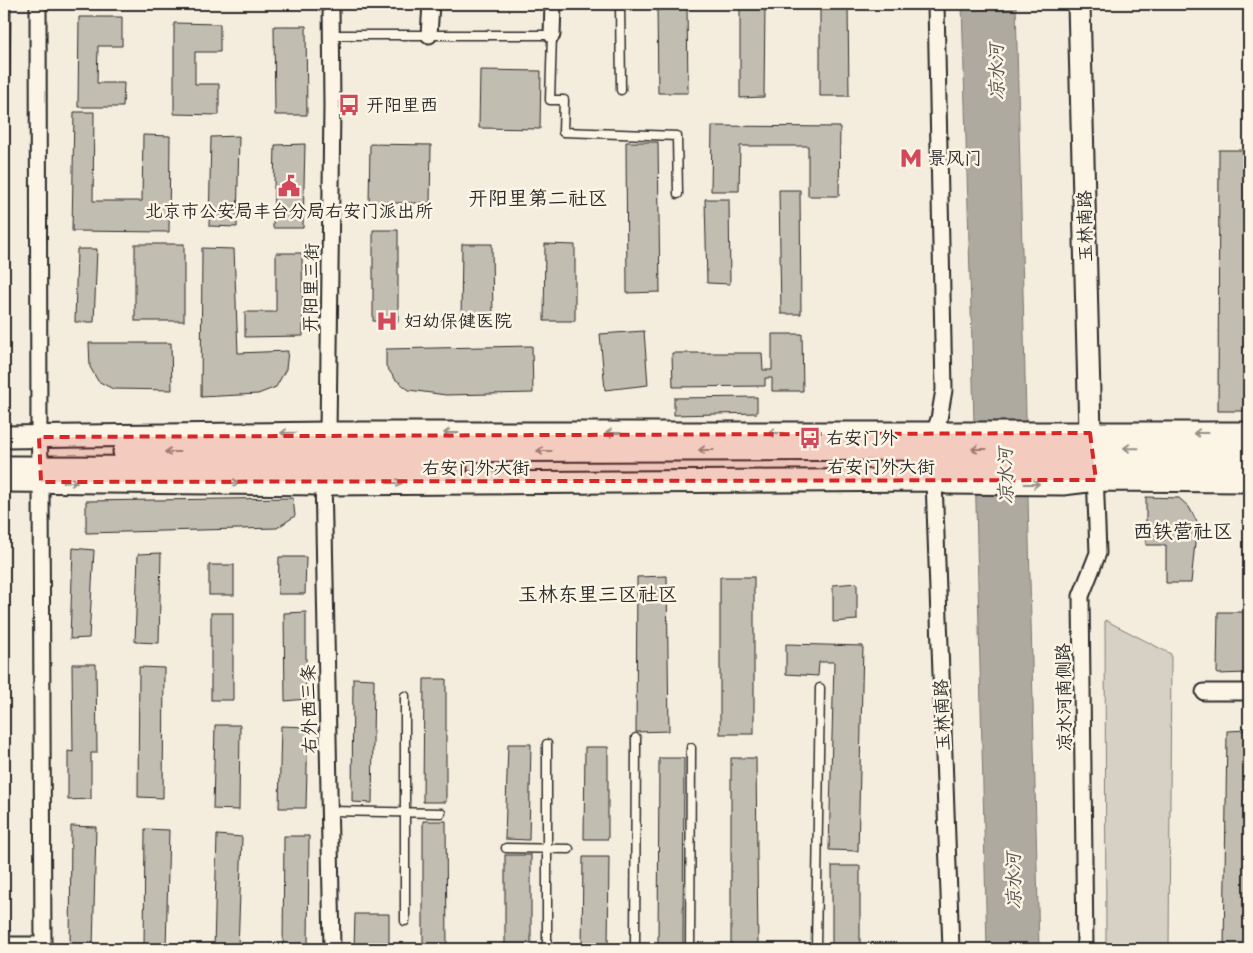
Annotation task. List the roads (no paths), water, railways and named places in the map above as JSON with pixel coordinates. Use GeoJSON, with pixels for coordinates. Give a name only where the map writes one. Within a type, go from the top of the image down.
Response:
{"type":"FeatureCollection","features":[{"type":"Feature","properties":{"kind":"street"},"geometry":{"type":"LineString","coordinates":[[4,945],[44,947],[38,4]]}},
{"type":"Feature","properties":{"kind":"street","name":"开阳里三街"},"geometry":{"type":"LineString","coordinates":[[325,459],[332,106],[331,4]]}},
{"type":"Feature","properties":{"kind":"street"},"geometry":{"type":"LineString","coordinates":[[429,35],[431,4]]}},
{"type":"Feature","properties":{"kind":"street"},"geometry":{"type":"LineString","coordinates":[[552,35],[553,4]]}},
{"type":"Feature","properties":{"kind":"street","name":"玉林南路"},"geometry":{"type":"LineString","coordinates":[[936,4],[944,390],[939,419],[943,458],[951,949]]}},
{"type":"Feature","properties":{"kind":"street","name":"玉林南路"},"geometry":{"type":"LineString","coordinates":[[1079,4],[1093,456]]}},
{"type":"Feature","properties":{"kind":"street"},"geometry":{"type":"LineString","coordinates":[[943,458],[1063,458],[1093,456],[1249,433]]}},
{"type":"Feature","properties":{"kind":"street"},"geometry":{"type":"LineString","coordinates":[[4,437],[40,459]]}},
{"type":"Feature","properties":{"kind":"street"},"geometry":{"type":"LineString","coordinates":[[4,452],[40,459],[1063,458],[1249,450]]}},
{"type":"Feature","properties":{"kind":"street"},"geometry":{"type":"LineString","coordinates":[[1093,456],[1249,466]]}},
{"type":"Feature","properties":{"kind":"street"},"geometry":{"type":"LineString","coordinates":[[1093,456],[1249,481]]}},
{"type":"Feature","properties":{"kind":"street","name":"凉水河南侧路"},"geometry":{"type":"LineString","coordinates":[[1085,949],[1081,596],[1098,553],[1093,456]]}},
{"type":"Feature","properties":{"kind":"street","name":"右安门外大街"},"geometry":{"type":"LineString","coordinates":[[325,459],[943,458]]}},
{"type":"Feature","properties":{"kind":"street"},"geometry":{"type":"LineString","coordinates":[[4,482],[40,459]]}},
{"type":"Feature","properties":{"kind":"street"},"geometry":{"type":"LineString","coordinates":[[4,467],[40,459],[325,459]]}},
{"type":"Feature","properties":{"kind":"street","name":"右外西三条"},"geometry":{"type":"LineString","coordinates":[[325,459],[332,949]]}},
{"type":"Feature","properties":{"kind":"street"},"geometry":{"type":"LineString","coordinates":[[1204,692],[1249,692]]}},
{"type":"Feature","properties":{"kind":"lane"},"geometry":{"type":"LineString","coordinates":[[620,4],[620,90]]}},
{"type":"Feature","properties":{"kind":"lane"},"geometry":{"type":"LineString","coordinates":[[331,35],[552,35],[550,100],[564,100],[563,132],[677,136],[678,194]]}},
{"type":"Feature","properties":{"kind":"lane"},"geometry":{"type":"LineString","coordinates":[[816,949],[820,688]]}},
{"type":"Feature","properties":{"kind":"lane"},"geometry":{"type":"LineString","coordinates":[[405,696],[405,921]]}},
{"type":"Feature","properties":{"kind":"lane"},"geometry":{"type":"LineString","coordinates":[[635,949],[636,738]]}},
{"type":"Feature","properties":{"kind":"lane"},"geometry":{"type":"LineString","coordinates":[[547,744],[547,949]]}},
{"type":"Feature","properties":{"kind":"lane"},"geometry":{"type":"LineString","coordinates":[[690,949],[691,748]]}},
{"type":"Feature","properties":{"kind":"lane"},"geometry":{"type":"LineString","coordinates":[[330,811],[442,813]]}},
{"type":"Feature","properties":{"kind":"lane"},"geometry":{"type":"LineString","coordinates":[[506,848],[569,849]]}},
{"type":"Feature","properties":{"kind":"water","name":"凉水河"},"geometry":{"type":"Polygon","coordinates":[[[962,4],[1016,4],[1039,949],[987,949],[962,4]]]}},
{"type":"Feature","properties":{"kind":"place","name":"开阳里西"},"geometry":{"type":"Point","coordinates":[349,105]}},
{"type":"Feature","properties":{"kind":"place","name":"景风门"},"geometry":{"type":"Point","coordinates":[911,158]}},
{"type":"Feature","properties":{"kind":"place","name":"北京市公安局丰台分局右安门派出所"},"geometry":{"type":"Point","coordinates":[289,186]}},
{"type":"Feature","properties":{"kind":"place","name":"妇幼保健医院"},"geometry":{"type":"Point","coordinates":[387,321]}},
{"type":"Feature","properties":{"kind":"place","name":"右安门外"},"geometry":{"type":"Point","coordinates":[810,438]}},
{"type":"Feature","properties":{"kind":"district","name":"开阳里第二社区"},"geometry":{"type":"Point","coordinates":[538,198]}},
{"type":"Feature","properties":{"kind":"district","name":"西铁营社区"},"geometry":{"type":"Point","coordinates":[1183,531]}},
{"type":"Feature","properties":{"kind":"district","name":"玉林东里三区社区"},"geometry":{"type":"Point","coordinates":[598,594]}}]}
